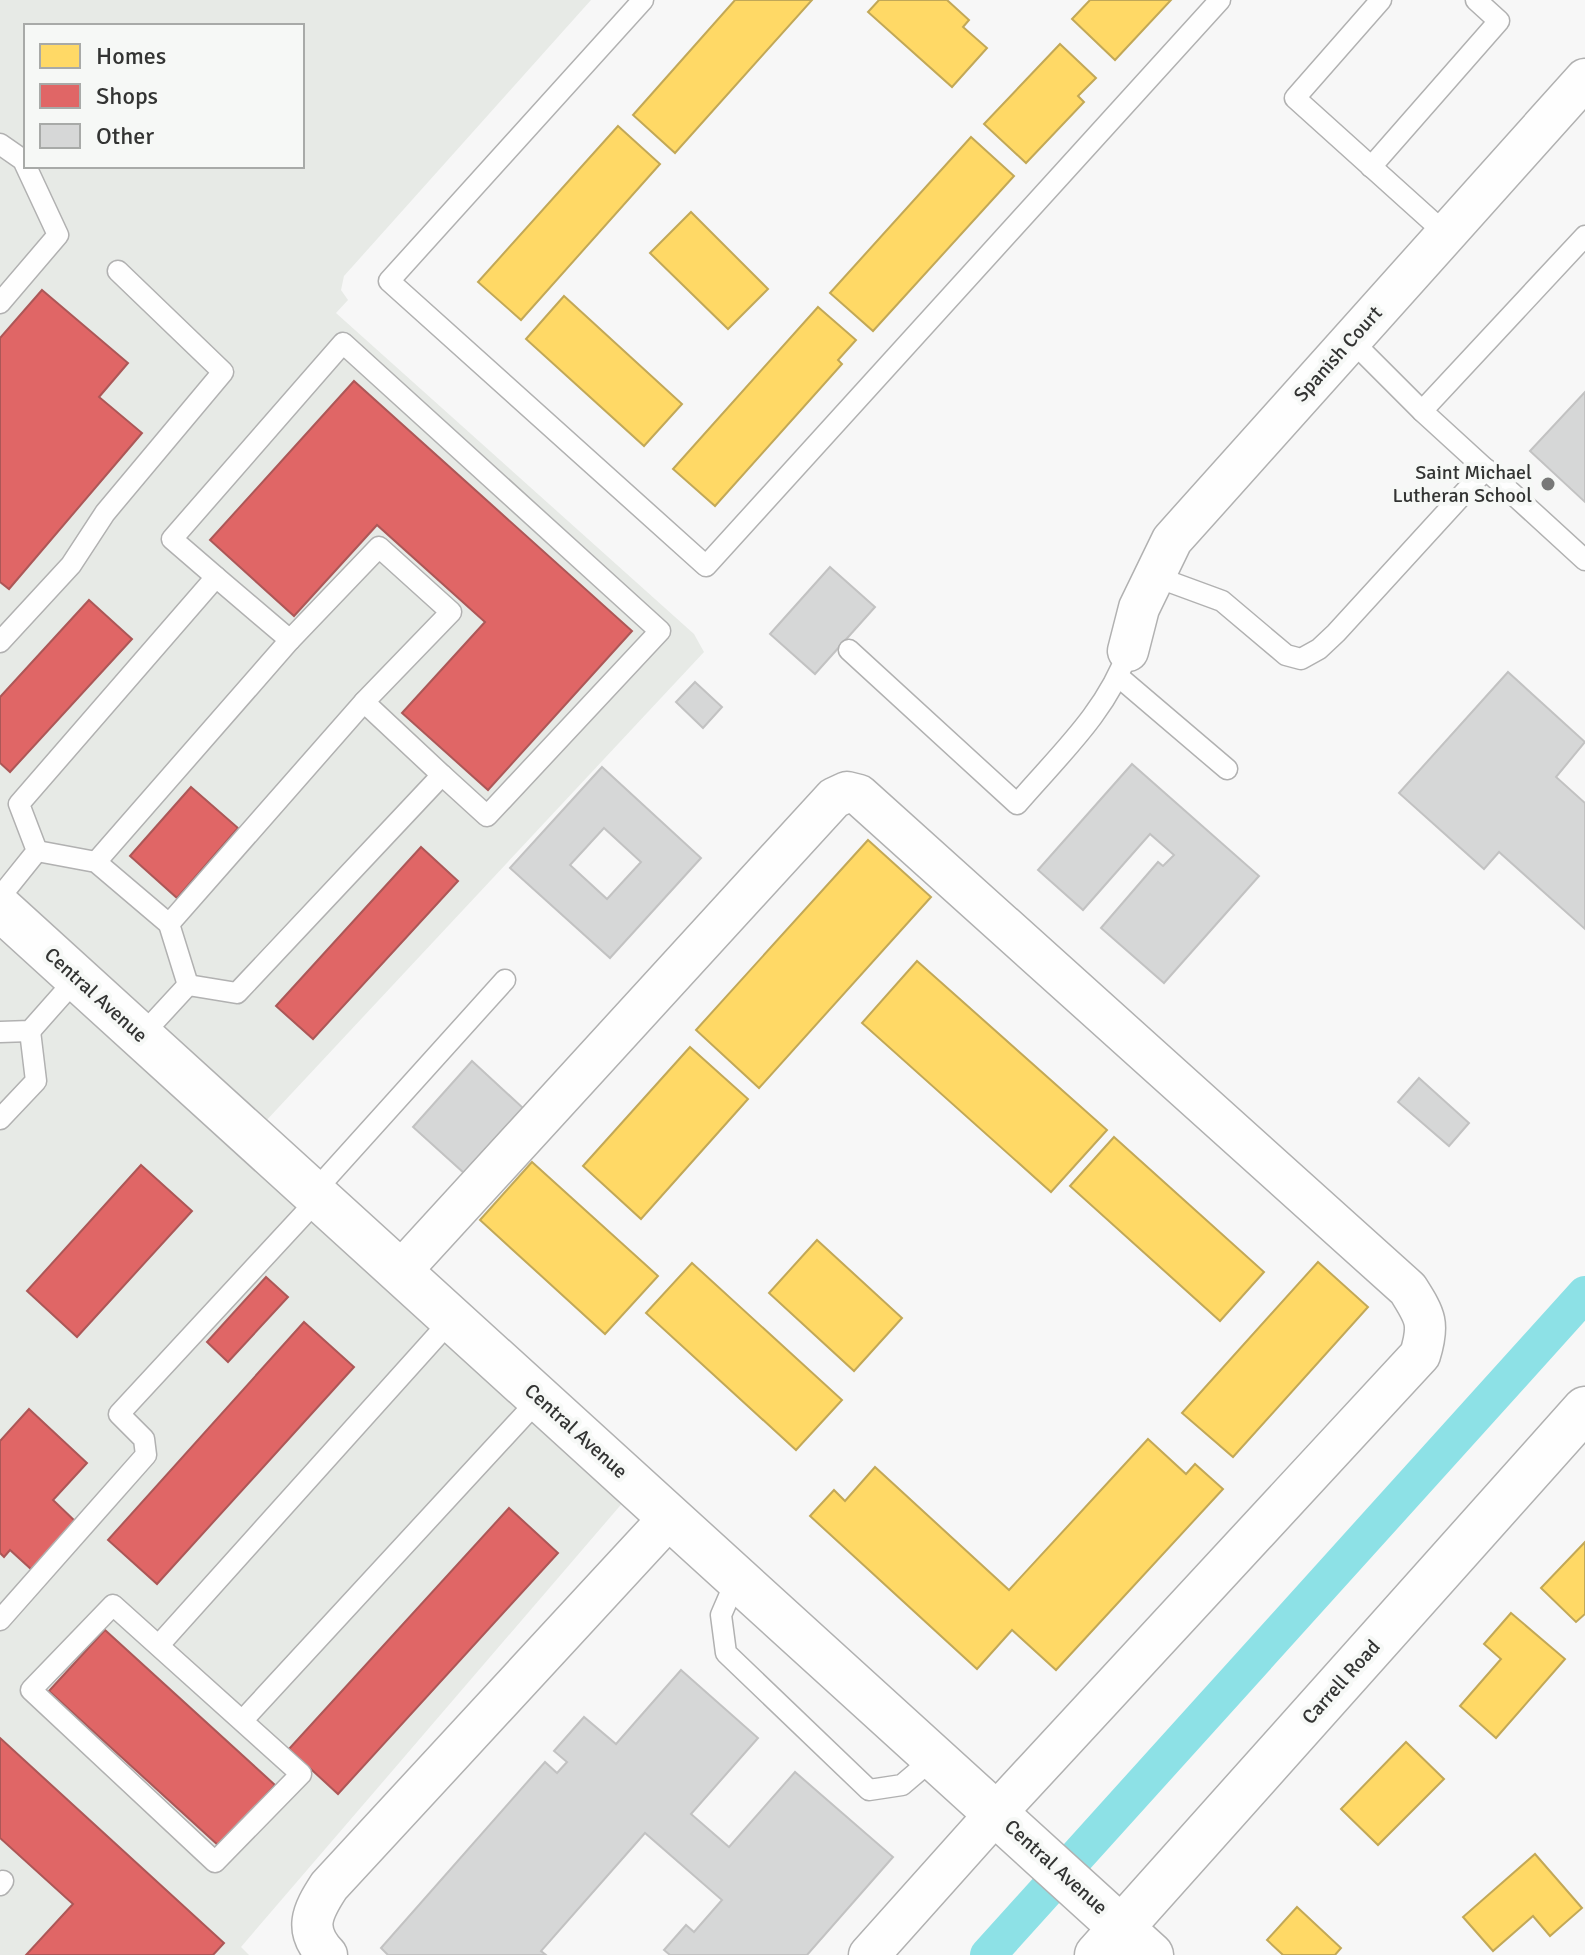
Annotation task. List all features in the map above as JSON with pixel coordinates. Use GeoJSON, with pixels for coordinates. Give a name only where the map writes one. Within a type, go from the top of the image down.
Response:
{"type":"FeatureCollection","features":[{"type":"Feature","properties":{"kind":"street","name":"Spanish Court"},"geometry":{"type":"LineString","coordinates":[[1124,664],[1139,608],[1172,540],[1585,79]]}},
{"type":"Feature","properties":{"kind":"street"},"geometry":{"type":"LineString","coordinates":[[400,1272],[834,798],[847,792],[859,795],[871,805],[1408,1289],[1421,1309],[1428,1331],[1420,1355],[996,1813],[869,1955]]}},
{"type":"Feature","properties":{"kind":"street","name":"Central Avenue"},"geometry":{"type":"LineString","coordinates":[[0,908],[1030,1843],[1116,1935]]}},
{"type":"Feature","properties":{"kind":"street","name":"Carrell Road"},"geometry":{"type":"LineString","coordinates":[[1116,1935],[1585,1409]]}},
{"type":"Feature","properties":{"kind":"street"},"geometry":{"type":"LineString","coordinates":[[327,1955],[313,1935],[312,1923],[316,1906],[329,1886],[670,1517]]}},
{"type":"Feature","properties":{"kind":"lane"},"geometry":{"type":"LineString","coordinates":[[643,0],[389,281],[706,566],[1220,0]]}},
{"type":"Feature","properties":{"kind":"lane"},"geometry":{"type":"LineString","coordinates":[[1381,0],[1295,98],[1446,234]]}},
{"type":"Feature","properties":{"kind":"lane"},"geometry":{"type":"LineString","coordinates":[[1371,167],[1499,21],[1476,0]]}},
{"type":"Feature","properties":{"kind":"lane"},"geometry":{"type":"LineString","coordinates":[[0,144],[24,162]]}},
{"type":"Feature","properties":{"kind":"lane"},"geometry":{"type":"LineString","coordinates":[[0,303],[58,235],[27,168]]}},
{"type":"Feature","properties":{"kind":"lane"},"geometry":{"type":"LineString","coordinates":[[1422,411],[1585,236]]}},
{"type":"Feature","properties":{"kind":"lane"},"geometry":{"type":"LineString","coordinates":[[0,642],[71,565],[105,513],[223,372],[118,271]]}},
{"type":"Feature","properties":{"kind":"lane"},"geometry":{"type":"LineString","coordinates":[[1351,340],[1422,411],[1585,560]]}},
{"type":"Feature","properties":{"kind":"lane"},"geometry":{"type":"LineString","coordinates":[[290,640],[172,539],[343,343],[660,631],[487,816],[364,702]]}},
{"type":"Feature","properties":{"kind":"lane"},"geometry":{"type":"LineString","coordinates":[[1154,576],[1222,601],[1286,655],[1301,659],[1319,649],[1336,633],[1486,469]]}},
{"type":"Feature","properties":{"kind":"lane"},"geometry":{"type":"LineString","coordinates":[[96,862],[290,640],[379,547],[451,612],[364,702],[169,924]]}},
{"type":"Feature","properties":{"kind":"lane"},"geometry":{"type":"LineString","coordinates":[[37,851],[19,804],[216,577]]}},
{"type":"Feature","properties":{"kind":"lane"},"geometry":{"type":"LineString","coordinates":[[849,650],[1017,804],[1105,702],[1124,664],[1227,769]]}},
{"type":"Feature","properties":{"kind":"lane"},"geometry":{"type":"LineString","coordinates":[[188,985],[237,993],[442,775]]}},
{"type":"Feature","properties":{"kind":"lane"},"geometry":{"type":"LineString","coordinates":[[37,851],[96,862],[169,924],[188,985]]}},
{"type":"Feature","properties":{"kind":"lane"},"geometry":{"type":"LineString","coordinates":[[0,897],[37,851]]}},
{"type":"Feature","properties":{"kind":"lane"},"geometry":{"type":"LineString","coordinates":[[0,1032],[30,1031],[77,978]]}},
{"type":"Feature","properties":{"kind":"lane"},"geometry":{"type":"LineString","coordinates":[[0,1620],[146,1455],[144,1439],[119,1414],[505,980]]}},
{"type":"Feature","properties":{"kind":"lane"},"geometry":{"type":"LineString","coordinates":[[141,1036],[188,985]]}},
{"type":"Feature","properties":{"kind":"lane"},"geometry":{"type":"LineString","coordinates":[[0,1119],[36,1081],[30,1031]]}},
{"type":"Feature","properties":{"kind":"lane"},"geometry":{"type":"LineString","coordinates":[[159,1645],[452,1319]]}},
{"type":"Feature","properties":{"kind":"lane"},"geometry":{"type":"LineString","coordinates":[[243,1720],[540,1398]]}},
{"type":"Feature","properties":{"kind":"lane"},"geometry":{"type":"LineString","coordinates":[[737,1578],[721,1615],[726,1653],[869,1790],[902,1785],[935,1757]]}},
{"type":"Feature","properties":{"kind":"lane"},"geometry":{"type":"LineString","coordinates":[[113,1605],[243,1720],[301,1774],[215,1862],[31,1690],[113,1605]]}},
{"type":"Feature","properties":{"kind":"shaded area"},"geometry":{"type":"Polygon","coordinates":[[[0,0],[591,0],[344,276],[341,290],[348,300],[336,313],[694,634],[704,652],[264,1123],[0,883],[0,0]]]}},
{"type":"Feature","properties":{"kind":"shaded area"},"geometry":{"type":"Polygon","coordinates":[[[0,933],[625,1500],[241,1947],[249,1955],[0,1955],[0,933]]]}},
{"type":"Feature","properties":{"kind":"building: Homes"},"geometry":{"type":"Polygon","coordinates":[[[735,0],[812,0],[675,153],[633,115],[735,0]]]}},
{"type":"Feature","properties":{"kind":"building: Homes"},"geometry":{"type":"Polygon","coordinates":[[[879,0],[947,0],[969,20],[963,27],[987,48],[952,87],[868,12],[879,0]]]}},
{"type":"Feature","properties":{"kind":"building: Homes"},"geometry":{"type":"Polygon","coordinates":[[[1090,0],[1171,0],[1115,60],[1072,19],[1090,0]]]}},
{"type":"Feature","properties":{"kind":"building: Homes"},"geometry":{"type":"Polygon","coordinates":[[[1060,44],[1096,78],[1078,96],[1084,102],[1026,163],[984,124],[1060,44]]]}},
{"type":"Feature","properties":{"kind":"building: Homes"},"geometry":{"type":"Polygon","coordinates":[[[618,126],[660,164],[521,320],[478,282],[618,126]]]}},
{"type":"Feature","properties":{"kind":"building: Homes"},"geometry":{"type":"Polygon","coordinates":[[[971,137],[1014,176],[873,331],[830,293],[971,137]]]}},
{"type":"Feature","properties":{"kind":"building: Homes"},"geometry":{"type":"Polygon","coordinates":[[[691,212],[768,289],[728,329],[650,253],[691,212]]]}},
{"type":"Feature","properties":{"kind":"building: Homes"},"geometry":{"type":"Polygon","coordinates":[[[564,296],[682,404],[644,446],[526,339],[564,296]]]}},
{"type":"Feature","properties":{"kind":"building: Homes"},"geometry":{"type":"Polygon","coordinates":[[[818,307],[856,340],[838,360],[842,364],[715,506],[673,469],[818,307]]]}},
{"type":"Feature","properties":{"kind":"building: Homes"},"geometry":{"type":"Polygon","coordinates":[[[868,840],[931,897],[759,1088],[696,1030],[868,840]]]}},
{"type":"Feature","properties":{"kind":"building: Homes"},"geometry":{"type":"Polygon","coordinates":[[[917,961],[1107,1130],[1051,1192],[862,1023],[917,961]]]}},
{"type":"Feature","properties":{"kind":"building: Homes"},"geometry":{"type":"Polygon","coordinates":[[[690,1047],[748,1099],[641,1219],[583,1166],[690,1047]]]}},
{"type":"Feature","properties":{"kind":"building: Homes"},"geometry":{"type":"Polygon","coordinates":[[[1114,1137],[1264,1272],[1220,1321],[1070,1186],[1114,1137]]]}},
{"type":"Feature","properties":{"kind":"building: Homes"},"geometry":{"type":"Polygon","coordinates":[[[532,1162],[658,1276],[605,1334],[480,1220],[532,1162]]]}},
{"type":"Feature","properties":{"kind":"building: Homes"},"geometry":{"type":"Polygon","coordinates":[[[817,1240],[902,1318],[854,1371],[769,1293],[817,1240]]]}},
{"type":"Feature","properties":{"kind":"building: Homes"},"geometry":{"type":"Polygon","coordinates":[[[1318,1262],[1368,1307],[1233,1457],[1182,1413],[1318,1262]]]}},
{"type":"Feature","properties":{"kind":"building: Homes"},"geometry":{"type":"Polygon","coordinates":[[[692,1263],[842,1400],[796,1450],[646,1313],[692,1263]]]}},
{"type":"Feature","properties":{"kind":"building: Homes"},"geometry":{"type":"Polygon","coordinates":[[[1148,1439],[1186,1474],[1195,1464],[1223,1489],[1056,1670],[1012,1630],[977,1669],[810,1516],[834,1490],[845,1501],[875,1467],[1009,1590],[1148,1439]]]}},
{"type":"Feature","properties":{"kind":"building: Homes"},"geometry":{"type":"Polygon","coordinates":[[[1585,1542],[1585,1614],[1576,1622],[1541,1588],[1585,1542]]]}},
{"type":"Feature","properties":{"kind":"building: Homes"},"geometry":{"type":"Polygon","coordinates":[[[1511,1613],[1565,1659],[1496,1738],[1460,1706],[1501,1659],[1484,1644],[1511,1613]]]}},
{"type":"Feature","properties":{"kind":"building: Homes"},"geometry":{"type":"Polygon","coordinates":[[[1406,1742],[1444,1779],[1378,1845],[1341,1809],[1406,1742]]]}},
{"type":"Feature","properties":{"kind":"building: Homes"},"geometry":{"type":"Polygon","coordinates":[[[1535,1854],[1582,1908],[1550,1936],[1533,1916],[1493,1951],[1463,1917],[1535,1854]]]}},
{"type":"Feature","properties":{"kind":"building: Homes"},"geometry":{"type":"Polygon","coordinates":[[[1297,1907],[1341,1948],[1335,1955],[1283,1955],[1267,1940],[1297,1907]]]}},
{"type":"Feature","properties":{"kind":"building: Shops"},"geometry":{"type":"Polygon","coordinates":[[[42,290],[128,363],[99,397],[142,433],[9,589],[0,582],[0,338],[42,290]]]}},
{"type":"Feature","properties":{"kind":"building: Shops"},"geometry":{"type":"Polygon","coordinates":[[[354,381],[632,631],[488,790],[402,713],[485,622],[377,525],[294,616],[210,540],[354,381]]]}},
{"type":"Feature","properties":{"kind":"building: Shops"},"geometry":{"type":"Polygon","coordinates":[[[89,600],[132,639],[10,772],[0,763],[0,697],[89,600]]]}},
{"type":"Feature","properties":{"kind":"building: Shops"},"geometry":{"type":"Polygon","coordinates":[[[191,787],[238,828],[177,898],[130,856],[191,787]]]}},
{"type":"Feature","properties":{"kind":"building: Shops"},"geometry":{"type":"Polygon","coordinates":[[[421,847],[458,881],[313,1039],[276,1006],[421,847]]]}},
{"type":"Feature","properties":{"kind":"building: Shops"},"geometry":{"type":"Polygon","coordinates":[[[141,1165],[192,1211],[77,1337],[27,1291],[141,1165]]]}},
{"type":"Feature","properties":{"kind":"building: Shops"},"geometry":{"type":"Polygon","coordinates":[[[266,1277],[288,1297],[228,1362],[207,1342],[266,1277]]]}},
{"type":"Feature","properties":{"kind":"building: Shops"},"geometry":{"type":"Polygon","coordinates":[[[304,1322],[354,1367],[157,1584],[108,1540],[304,1322]]]}},
{"type":"Feature","properties":{"kind":"building: Shops"},"geometry":{"type":"Polygon","coordinates":[[[29,1409],[87,1463],[53,1500],[76,1522],[32,1570],[10,1550],[4,1557],[0,1553],[0,1441],[29,1409]]]}},
{"type":"Feature","properties":{"kind":"building: Shops"},"geometry":{"type":"Polygon","coordinates":[[[509,1508],[558,1553],[338,1794],[289,1749],[509,1508]]]}},
{"type":"Feature","properties":{"kind":"building: Shops"},"geometry":{"type":"Polygon","coordinates":[[[105,1630],[275,1785],[219,1846],[49,1691],[105,1630]]]}},
{"type":"Feature","properties":{"kind":"building: Shops"},"geometry":{"type":"Polygon","coordinates":[[[0,1738],[224,1943],[213,1955],[26,1955],[73,1904],[0,1838],[0,1738]]]}},
{"type":"Feature","properties":{"kind":"building: Other"},"geometry":{"type":"Polygon","coordinates":[[[1585,392],[1585,502],[1530,451],[1585,392]]]}},
{"type":"Feature","properties":{"kind":"building: Other"},"geometry":{"type":"Polygon","coordinates":[[[830,567],[875,607],[815,674],[770,634],[830,567]]]}},
{"type":"Feature","properties":{"kind":"building: Other"},"geometry":{"type":"Polygon","coordinates":[[[1508,672],[1585,742],[1556,777],[1585,803],[1585,929],[1499,852],[1484,869],[1399,793],[1508,672]]]}},
{"type":"Feature","properties":{"kind":"building: Other"},"geometry":{"type":"Polygon","coordinates":[[[695,682],[722,707],[703,728],[676,702],[695,682]]]}},
{"type":"Feature","properties":{"kind":"building: Other"},"geometry":{"type":"Polygon","coordinates":[[[1132,764],[1259,876],[1164,983],[1101,928],[1158,862],[1163,866],[1174,855],[1150,834],[1083,910],[1038,870],[1132,764]]]}},
{"type":"Feature","properties":{"kind":"building: Other"},"geometry":{"type":"Polygon","coordinates":[[[602,767],[701,858],[610,958],[510,868],[602,767]],[[604,828],[570,865],[607,899],[641,862],[604,828]]]}},
{"type":"Feature","properties":{"kind":"building: Other"},"geometry":{"type":"Polygon","coordinates":[[[472,1061],[523,1108],[464,1173],[413,1127],[472,1061]]]}},
{"type":"Feature","properties":{"kind":"building: Other"},"geometry":{"type":"Polygon","coordinates":[[[1419,1078],[1469,1123],[1449,1146],[1398,1102],[1419,1078]]]}},
{"type":"Feature","properties":{"kind":"building: Other"},"geometry":{"type":"Polygon","coordinates":[[[681,1670],[758,1738],[691,1814],[729,1847],[795,1772],[893,1857],[807,1955],[670,1955],[664,1950],[686,1925],[694,1932],[722,1900],[645,1833],[541,1951],[546,1955],[388,1955],[381,1948],[545,1762],[557,1773],[567,1762],[554,1751],[584,1717],[616,1744],[681,1670]]]}},
{"type":"Feature","properties":{"kind":"waterway"},"geometry":{"type":"LineString","coordinates":[[988,1955],[1585,1294]]}},
{"type":"Feature","properties":{"kind":"place","name":"Saint Michael Lutheran School"},"geometry":{"type":"Point","coordinates":[1548,484]}}]}
